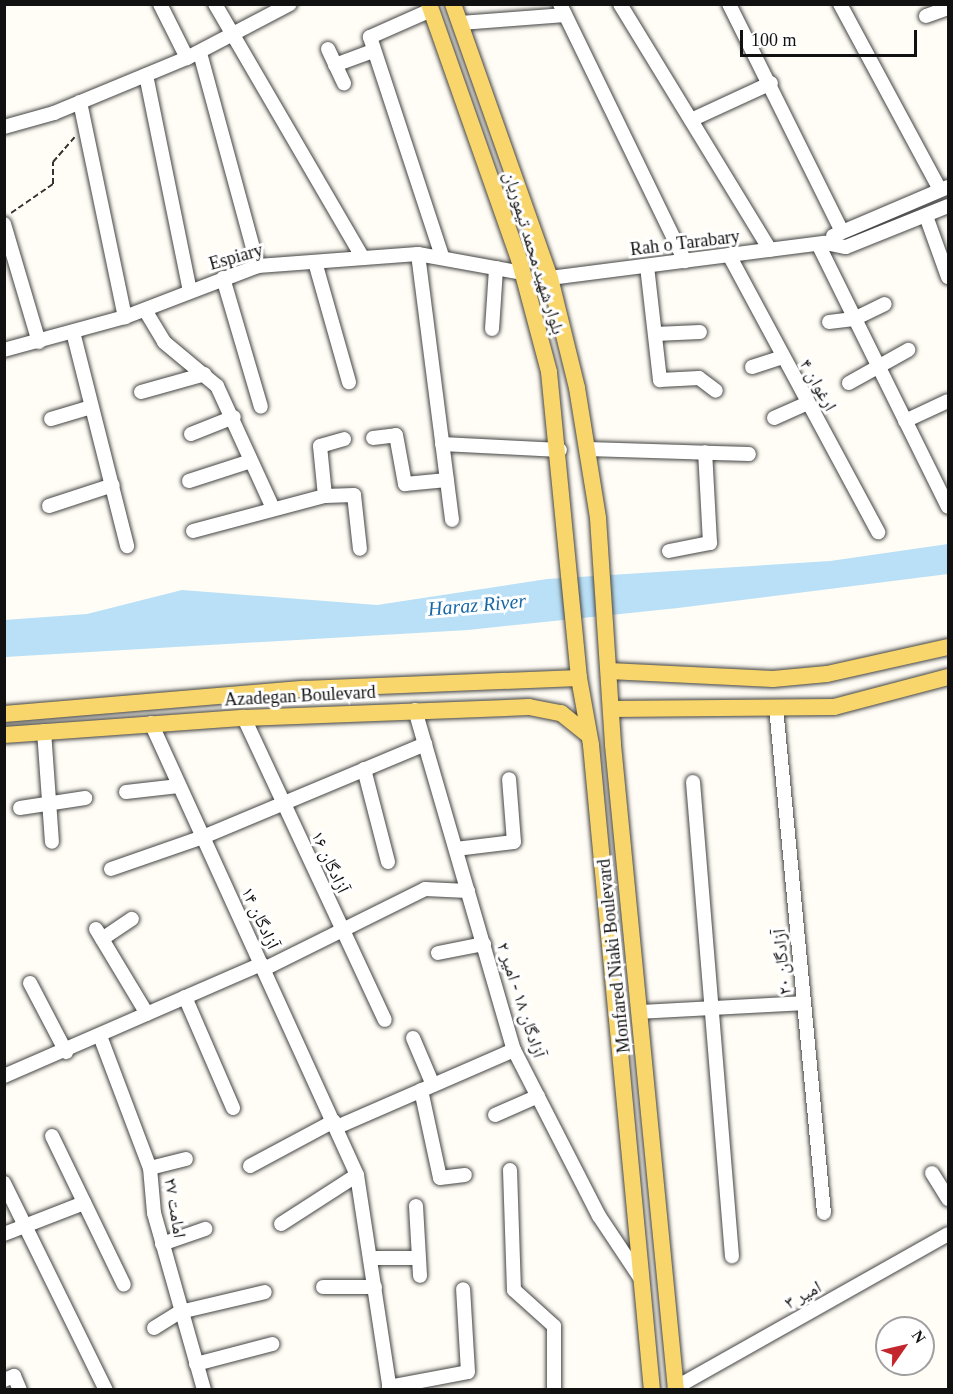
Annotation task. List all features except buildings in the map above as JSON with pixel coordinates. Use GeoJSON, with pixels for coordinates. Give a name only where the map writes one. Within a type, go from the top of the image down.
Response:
{"type":"FeatureCollection","features":[{"type":"Feature","properties":{"kind":"main road","name":"بلوار شهید محمد تیموریان"},"geometry":{"type":"LineString","coordinates":[[453,4],[550,278],[584,428],[598,518]]}},
{"type":"Feature","properties":{"kind":"main road","name":"بلوار شهید محمد تیموریان"},"geometry":{"type":"LineString","coordinates":[[430,7],[461,90],[523,273],[557,427],[567,522]]}},
{"type":"Feature","properties":{"kind":"main road"},"geometry":{"type":"LineString","coordinates":[[445,47],[459,51],[468,42]]}},
{"type":"Feature","properties":{"kind":"main road"},"geometry":{"type":"LineString","coordinates":[[461,90],[467,81],[482,81]]}},
{"type":"Feature","properties":{"kind":"main road"},"geometry":{"type":"LineString","coordinates":[[557,427],[584,428]]}},
{"type":"Feature","properties":{"kind":"main road"},"geometry":{"type":"LineString","coordinates":[[560,450],[587,449]]}},
{"type":"Feature","properties":{"kind":"main road","name":"Monfared Niaki Boulevard"},"geometry":{"type":"LineString","coordinates":[[598,518],[611,708],[630,921],[676,1389]]}},
{"type":"Feature","properties":{"kind":"main road","name":"Monfared Niaki Boulevard"},"geometry":{"type":"LineString","coordinates":[[567,522],[579,678],[589,736],[604,882],[652,1389]]}},
{"type":"Feature","properties":{"kind":"main road"},"geometry":{"type":"LineString","coordinates":[[609,671],[773,679],[827,674],[948,647]]}},
{"type":"Feature","properties":{"kind":"main road"},"geometry":{"type":"LineString","coordinates":[[611,708],[834,707],[948,677]]}},
{"type":"Feature","properties":{"kind":"main road","name":"Azadegan Boulevard"},"geometry":{"type":"LineString","coordinates":[[4,714],[336,688],[579,678]]}},
{"type":"Feature","properties":{"kind":"main road"},"geometry":{"type":"LineString","coordinates":[[773,679],[776,707]]}},
{"type":"Feature","properties":{"kind":"main road"},"geometry":{"type":"LineString","coordinates":[[336,688],[340,713]]}},
{"type":"Feature","properties":{"kind":"main road","name":"Azadegan Boulevard"},"geometry":{"type":"LineString","coordinates":[[4,735],[244,718],[529,707],[561,713],[589,736]]}},
{"type":"Feature","properties":{"kind":"main road"},"geometry":{"type":"LineString","coordinates":[[604,882],[614,889],[627,882]]}},
{"type":"Feature","properties":{"kind":"main road"},"geometry":{"type":"LineString","coordinates":[[608,923],[621,915],[630,921]]}},
{"type":"Feature","properties":{"kind":"street"},"geometry":{"type":"LineString","coordinates":[[160,4],[193,55],[258,266]]}},
{"type":"Feature","properties":{"kind":"street"},"geometry":{"type":"LineString","coordinates":[[215,4],[231,36],[363,258]]}},
{"type":"Feature","properties":{"kind":"street"},"geometry":{"type":"LineString","coordinates":[[4,127],[80,102],[193,55],[290,4]]}},
{"type":"Feature","properties":{"kind":"street"},"geometry":{"type":"LineString","coordinates":[[620,4],[770,250]]}},
{"type":"Feature","properties":{"kind":"street"},"geometry":{"type":"LineString","coordinates":[[729,4],[771,83],[841,230]]}},
{"type":"Feature","properties":{"kind":"street"},"geometry":{"type":"LineString","coordinates":[[840,4],[944,188],[841,230],[821,244],[854,318],[948,507]]}},
{"type":"Feature","properties":{"kind":"street"},"geometry":{"type":"LineString","coordinates":[[430,7],[370,33],[373,51],[442,256]]}},
{"type":"Feature","properties":{"kind":"street"},"geometry":{"type":"LineString","coordinates":[[926,16],[948,8]]}},
{"type":"Feature","properties":{"kind":"street"},"geometry":{"type":"LineString","coordinates":[[461,23],[563,10],[685,261]]}},
{"type":"Feature","properties":{"kind":"street"},"geometry":{"type":"LineString","coordinates":[[328,49],[344,84]]}},
{"type":"Feature","properties":{"kind":"street"},"geometry":{"type":"LineString","coordinates":[[335,65],[373,51]]}},
{"type":"Feature","properties":{"kind":"street"},"geometry":{"type":"LineString","coordinates":[[146,75],[190,291]]}},
{"type":"Feature","properties":{"kind":"street"},"geometry":{"type":"LineString","coordinates":[[691,120],[771,83]]}},
{"type":"Feature","properties":{"kind":"street"},"geometry":{"type":"LineString","coordinates":[[80,102],[125,317]]}},
{"type":"Feature","properties":{"kind":"street","name":"Rah o Tarabary"},"geometry":{"type":"LineString","coordinates":[[550,278],[821,244],[846,247],[948,206]]}},
{"type":"Feature","properties":{"kind":"street"},"geometry":{"type":"LineString","coordinates":[[926,216],[948,277]]}},
{"type":"Feature","properties":{"kind":"street"},"geometry":{"type":"LineString","coordinates":[[4,224],[9,250],[39,342]]}},
{"type":"Feature","properties":{"kind":"street"},"geometry":{"type":"LineString","coordinates":[[418,254],[452,520]]}},
{"type":"Feature","properties":{"kind":"street","name":"Espiary"},"geometry":{"type":"LineString","coordinates":[[4,350],[125,317],[258,266],[418,254],[442,256],[523,273]]}},
{"type":"Feature","properties":{"kind":"street","name":"ارغوان ۴"},"geometry":{"type":"LineString","coordinates":[[729,255],[878,532]]}},
{"type":"Feature","properties":{"kind":"street"},"geometry":{"type":"LineString","coordinates":[[315,262],[349,382]]}},
{"type":"Feature","properties":{"kind":"street"},"geometry":{"type":"LineString","coordinates":[[647,266],[660,380],[699,378],[716,391]]}},
{"type":"Feature","properties":{"kind":"street"},"geometry":{"type":"LineString","coordinates":[[492,329],[496,268]]}},
{"type":"Feature","properties":{"kind":"street"},"geometry":{"type":"LineString","coordinates":[[223,278],[261,407]]}},
{"type":"Feature","properties":{"kind":"street"},"geometry":{"type":"LineString","coordinates":[[829,322],[854,318],[885,304]]}},
{"type":"Feature","properties":{"kind":"street"},"geometry":{"type":"LineString","coordinates":[[145,310],[164,342],[205,374],[234,417],[272,506]]}},
{"type":"Feature","properties":{"kind":"street"},"geometry":{"type":"LineString","coordinates":[[73,332],[127,546]]}},
{"type":"Feature","properties":{"kind":"street"},"geometry":{"type":"LineString","coordinates":[[655,334],[700,332]]}},
{"type":"Feature","properties":{"kind":"street"},"geometry":{"type":"LineString","coordinates":[[849,383],[908,350]]}},
{"type":"Feature","properties":{"kind":"street"},"geometry":{"type":"LineString","coordinates":[[752,367],[782,357]]}},
{"type":"Feature","properties":{"kind":"street"},"geometry":{"type":"LineString","coordinates":[[141,392],[205,374]]}},
{"type":"Feature","properties":{"kind":"street"},"geometry":{"type":"LineString","coordinates":[[905,421],[948,401]]}},
{"type":"Feature","properties":{"kind":"street"},"geometry":{"type":"LineString","coordinates":[[774,418],[807,403]]}},
{"type":"Feature","properties":{"kind":"street"},"geometry":{"type":"LineString","coordinates":[[51,419],[91,407]]}},
{"type":"Feature","properties":{"kind":"street"},"geometry":{"type":"LineString","coordinates":[[191,434],[234,417]]}},
{"type":"Feature","properties":{"kind":"street"},"geometry":{"type":"LineString","coordinates":[[373,438],[396,435],[405,483],[447,480]]}},
{"type":"Feature","properties":{"kind":"street"},"geometry":{"type":"LineString","coordinates":[[325,496],[320,446],[344,439]]}},
{"type":"Feature","properties":{"kind":"street"},"geometry":{"type":"LineString","coordinates":[[442,444],[560,450]]}},
{"type":"Feature","properties":{"kind":"street"},"geometry":{"type":"LineString","coordinates":[[587,449],[749,454]]}},
{"type":"Feature","properties":{"kind":"street"},"geometry":{"type":"LineString","coordinates":[[669,550],[710,543],[705,452]]}},
{"type":"Feature","properties":{"kind":"street"},"geometry":{"type":"LineString","coordinates":[[189,481],[251,460]]}},
{"type":"Feature","properties":{"kind":"street"},"geometry":{"type":"LineString","coordinates":[[49,506],[113,485]]}},
{"type":"Feature","properties":{"kind":"street"},"geometry":{"type":"LineString","coordinates":[[193,531],[272,506],[325,496],[354,495],[360,549]]}},
{"type":"Feature","properties":{"kind":"street","name":"آزادگان ۲۰"},"geometry":{"type":"LineString","coordinates":[[776,707],[824,1213]]}},
{"type":"Feature","properties":{"kind":"street","name":"آزادگان ۱۸ - امیر ۲"},"geometry":{"type":"LineString","coordinates":[[415,710],[514,1050],[599,1216],[642,1281]]}},
{"type":"Feature","properties":{"kind":"street","name":"آزادگان ۱۶"},"geometry":{"type":"LineString","coordinates":[[244,718],[385,1020]]}},
{"type":"Feature","properties":{"kind":"street","name":"آزادگان ۱۴"},"geometry":{"type":"LineString","coordinates":[[151,723],[357,1175],[389,1388]]}},
{"type":"Feature","properties":{"kind":"street"},"geometry":{"type":"LineString","coordinates":[[44,731],[52,842]]}},
{"type":"Feature","properties":{"kind":"street"},"geometry":{"type":"LineString","coordinates":[[111,869],[203,837],[425,744]]}},
{"type":"Feature","properties":{"kind":"street"},"geometry":{"type":"LineString","coordinates":[[364,769],[388,862]]}},
{"type":"Feature","properties":{"kind":"street"},"geometry":{"type":"LineString","coordinates":[[456,849],[514,842],[509,779]]}},
{"type":"Feature","properties":{"kind":"street"},"geometry":{"type":"LineString","coordinates":[[693,782],[732,1256]]}},
{"type":"Feature","properties":{"kind":"street"},"geometry":{"type":"LineString","coordinates":[[126,792],[179,786]]}},
{"type":"Feature","properties":{"kind":"street"},"geometry":{"type":"LineString","coordinates":[[20,808],[86,798]]}},
{"type":"Feature","properties":{"kind":"street"},"geometry":{"type":"LineString","coordinates":[[4,1076],[66,1052],[184,997],[263,967],[342,931],[425,889],[468,891]]}},
{"type":"Feature","properties":{"kind":"street"},"geometry":{"type":"LineString","coordinates":[[132,919],[99,934],[147,1014]]}},
{"type":"Feature","properties":{"kind":"street"},"geometry":{"type":"LineString","coordinates":[[438,953],[484,944]]}},
{"type":"Feature","properties":{"kind":"street"},"geometry":{"type":"LineString","coordinates":[[30,984],[66,1052]]}},
{"type":"Feature","properties":{"kind":"street"},"geometry":{"type":"LineString","coordinates":[[184,997],[233,1108]]}},
{"type":"Feature","properties":{"kind":"street"},"geometry":{"type":"LineString","coordinates":[[639,1012],[804,1003]]}},
{"type":"Feature","properties":{"kind":"street","name":"امامت ۲۷"},"geometry":{"type":"LineString","coordinates":[[100,1036],[150,1168],[162,1244],[204,1389]]}},
{"type":"Feature","properties":{"kind":"street"},"geometry":{"type":"LineString","coordinates":[[413,1038],[427,1088],[440,1178],[465,1175]]}},
{"type":"Feature","properties":{"kind":"street"},"geometry":{"type":"LineString","coordinates":[[250,1166],[335,1124],[427,1088],[514,1050]]}},
{"type":"Feature","properties":{"kind":"street"},"geometry":{"type":"LineString","coordinates":[[495,1115],[538,1096]]}},
{"type":"Feature","properties":{"kind":"street"},"geometry":{"type":"LineString","coordinates":[[52,1136],[124,1285]]}},
{"type":"Feature","properties":{"kind":"street"},"geometry":{"type":"LineString","coordinates":[[150,1168],[186,1159]]}},
{"type":"Feature","properties":{"kind":"street"},"geometry":{"type":"LineString","coordinates":[[510,1170],[514,1290],[554,1326],[554,1389]]}},
{"type":"Feature","properties":{"kind":"street"},"geometry":{"type":"LineString","coordinates":[[932,1173],[948,1199]]}},
{"type":"Feature","properties":{"kind":"street"},"geometry":{"type":"LineString","coordinates":[[281,1224],[357,1175]]}},
{"type":"Feature","properties":{"kind":"street"},"geometry":{"type":"LineString","coordinates":[[4,1183],[106,1389]]}},
{"type":"Feature","properties":{"kind":"street"},"geometry":{"type":"LineString","coordinates":[[4,1234],[84,1203]]}},
{"type":"Feature","properties":{"kind":"street"},"geometry":{"type":"LineString","coordinates":[[416,1206],[417,1257],[420,1276]]}},
{"type":"Feature","properties":{"kind":"street"},"geometry":{"type":"LineString","coordinates":[[162,1244],[205,1229]]}},
{"type":"Feature","properties":{"kind":"street","name":"امیر ۳"},"geometry":{"type":"LineString","coordinates":[[676,1389],[948,1235]]}},
{"type":"Feature","properties":{"kind":"street"},"geometry":{"type":"LineString","coordinates":[[371,1258],[417,1257]]}},
{"type":"Feature","properties":{"kind":"street"},"geometry":{"type":"LineString","coordinates":[[323,1287],[375,1287]]}},
{"type":"Feature","properties":{"kind":"street"},"geometry":{"type":"LineString","coordinates":[[389,1388],[468,1372],[462,1289]]}},
{"type":"Feature","properties":{"kind":"street"},"geometry":{"type":"LineString","coordinates":[[154,1328],[180,1312],[265,1292]]}},
{"type":"Feature","properties":{"kind":"street"},"geometry":{"type":"LineString","coordinates":[[196,1364],[272,1344]]}},
{"type":"Feature","properties":{"kind":"street"},"geometry":{"type":"LineString","coordinates":[[4,1380],[14,1376],[20,1389]]}},
{"type":"Feature","properties":{"kind":"path"},"geometry":{"type":"LineString","coordinates":[[4,218],[53,184],[53,162],[85,126]]}},
{"type":"Feature","properties":{"kind":"water","name":"Haraz River"},"geometry":{"type":"Polygon","coordinates":[[[948,544],[948,574],[678,608],[468,630],[5,657],[4,620],[87,614],[182,590],[377,605],[547,579],[830,561],[948,544]]]}}]}
